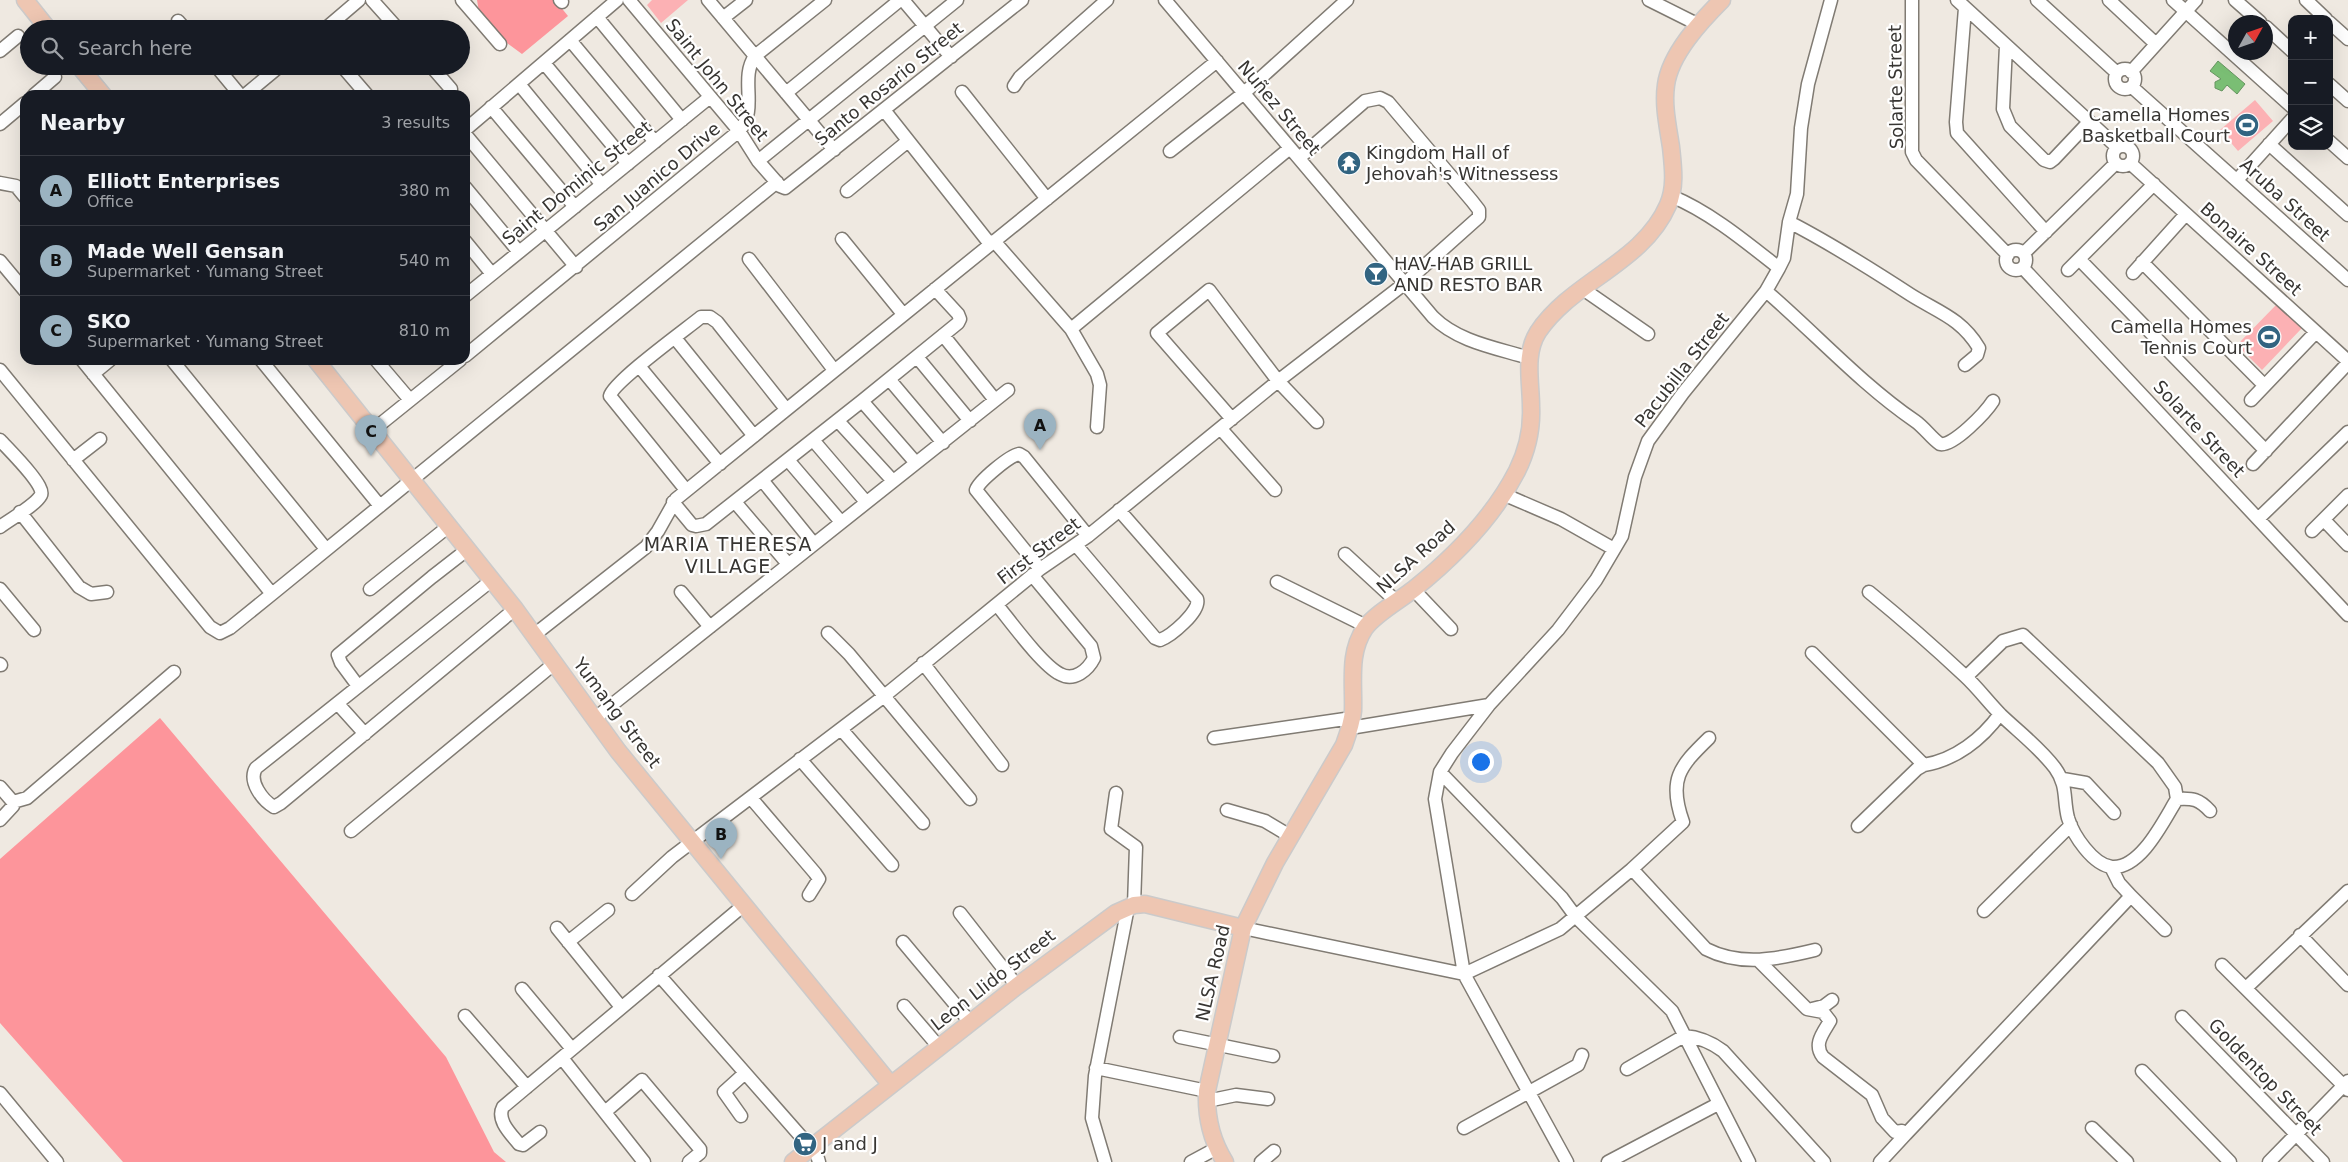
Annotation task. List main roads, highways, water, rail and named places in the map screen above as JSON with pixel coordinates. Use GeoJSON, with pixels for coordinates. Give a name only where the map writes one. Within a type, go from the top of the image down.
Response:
{"type":"FeatureCollection","features":[{"type":"Feature","properties":{"kind":"main road"},"geometry":{"type":"LineString","coordinates":[[25,0],[41,20]]}},
{"type":"Feature","properties":{"kind":"main road","name":"NLSA Road"},"geometry":{"type":"LineString","coordinates":[[1221,1155],[1207,1116],[1207,1096],[1242,928],[1290,836],[1336,761],[1351,723],[1353,660],[1356,647],[1366,626],[1414,589],[1456,551],[1503,494],[1517,471],[1528,440],[1531,406],[1530,358],[1532,345],[1537,333],[1559,308],[1644,240],[1659,221],[1671,196],[1673,168],[1666,86],[1680,50],[1717,1]]}},
{"type":"Feature","properties":{"kind":"main road"},"geometry":{"type":"LineString","coordinates":[[86,75],[99,90]]}},
{"type":"Feature","properties":{"kind":"main road","name":"Yumang Street"},"geometry":{"type":"LineString","coordinates":[[320,365],[516,610],[594,719],[891,1086]]}},
{"type":"Feature","properties":{"kind":"main road","name":"Leon Llido Street"},"geometry":{"type":"LineString","coordinates":[[793,1162],[815,1152],[891,1086],[970,1022],[1103,920],[1131,906],[1145,904],[1242,928]]}},
{"type":"Feature","properties":{"kind":"place","name":"Camella Homes Basketball Court"},"geometry":{"type":"Point","coordinates":[2247,125]}},
{"type":"Feature","properties":{"kind":"place","name":"Kingdom Hall of Jehovah's Witnessess"},"geometry":{"type":"Point","coordinates":[1349,163]}},
{"type":"Feature","properties":{"kind":"place","name":"HAV-HAB GRILL AND RESTO BAR"},"geometry":{"type":"Point","coordinates":[1376,274]}},
{"type":"Feature","properties":{"kind":"place","name":"Camella Homes Tennis Court"},"geometry":{"type":"Point","coordinates":[2269,337]}},
{"type":"Feature","properties":{"kind":"place","name":"Elliott Enterprises"},"geometry":{"type":"Point","coordinates":[1040,450]}},
{"type":"Feature","properties":{"kind":"place","name":"SKO"},"geometry":{"type":"Point","coordinates":[371,456]}},
{"type":"Feature","properties":{"kind":"place","name":"Made Well Gensan"},"geometry":{"type":"Point","coordinates":[721,859]}},
{"type":"Feature","properties":{"kind":"place","name":"J and J"},"geometry":{"type":"Point","coordinates":[805,1144]}},
{"type":"Feature","properties":{"kind":"district","name":"MARIA THERESA VILLAGE"},"geometry":{"type":"Point","coordinates":[728,555]}}]}
